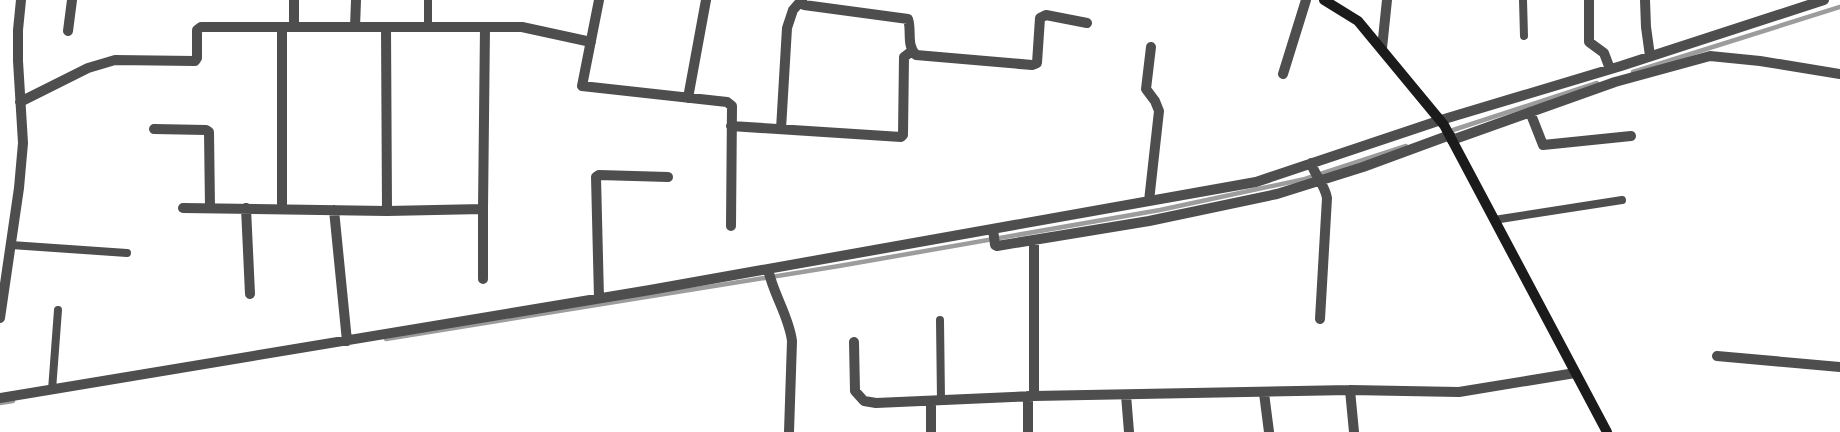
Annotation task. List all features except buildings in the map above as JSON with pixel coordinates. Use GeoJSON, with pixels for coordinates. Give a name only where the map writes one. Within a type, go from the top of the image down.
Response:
{"type":"FeatureCollection","features":[{"type":"Feature","properties":{"kind":"street"},"geometry":{"type":"LineString","coordinates":[[0,318],[23,143],[18,30],[21,0]]}},
{"type":"Feature","properties":{"kind":"street"},"geometry":{"type":"LineString","coordinates":[[68,30],[72,0]]}},
{"type":"Feature","properties":{"kind":"street"},"geometry":{"type":"LineString","coordinates":[[294,0],[294,27]]}},
{"type":"Feature","properties":{"kind":"street"},"geometry":{"type":"LineString","coordinates":[[355,27],[356,0]]}},
{"type":"Feature","properties":{"kind":"street"},"geometry":{"type":"LineString","coordinates":[[599,0],[582,86],[688,98],[730,104],[732,106],[731,226]]}},
{"type":"Feature","properties":{"kind":"street"},"geometry":{"type":"LineString","coordinates":[[688,98],[706,0]]}},
{"type":"Feature","properties":{"kind":"street"},"geometry":{"type":"LineString","coordinates":[[781,129],[787,28],[793,10],[801,0],[804,5],[908,19],[912,50],[916,54],[1035,65],[1038,63],[1040,18],[1043,16],[1088,23]]}},
{"type":"Feature","properties":{"kind":"street"},"geometry":{"type":"LineString","coordinates":[[1283,74],[1306,0]]}},
{"type":"Feature","properties":{"kind":"street"},"geometry":{"type":"LineString","coordinates":[[1324,0],[1358,21],[1382,48],[1447,131],[1606,432]]}},
{"type":"Feature","properties":{"kind":"street"},"geometry":{"type":"LineString","coordinates":[[1382,48],[1387,0]]}},
{"type":"Feature","properties":{"kind":"street"},"geometry":{"type":"LineString","coordinates":[[1588,0],[1589,42],[1604,53],[1610,69]]}},
{"type":"Feature","properties":{"kind":"street"},"geometry":{"type":"LineString","coordinates":[[1645,0],[1650,56]]}},
{"type":"Feature","properties":{"kind":"street"},"geometry":{"type":"LineString","coordinates":[[0,398],[599,298],[769,274],[1149,201],[1315,172],[1447,131],[1610,69],[1824,0]]}},
{"type":"Feature","properties":{"kind":"street"},"geometry":{"type":"LineString","coordinates":[[20,102],[88,68],[115,60],[195,61],[197,30],[201,27],[522,27],[591,42]]}},
{"type":"Feature","properties":{"kind":"street"},"geometry":{"type":"LineString","coordinates":[[282,27],[282,209]]}},
{"type":"Feature","properties":{"kind":"street"},"geometry":{"type":"LineString","coordinates":[[386,27],[387,211]]}},
{"type":"Feature","properties":{"kind":"street"},"geometry":{"type":"LineString","coordinates":[[483,279],[485,27]]}},
{"type":"Feature","properties":{"kind":"street"},"geometry":{"type":"LineString","coordinates":[[1149,201],[1159,111],[1155,101],[1146,89],[1151,47]]}},
{"type":"Feature","properties":{"kind":"street"},"geometry":{"type":"LineString","coordinates":[[731,126],[901,137],[903,135],[904,57],[912,50]]}},
{"type":"Feature","properties":{"kind":"street"},"geometry":{"type":"LineString","coordinates":[[993,231],[995,245],[997,246],[1149,220],[1277,194],[1315,172],[1447,131],[1530,112],[1615,82],[1710,56],[1760,61],[1840,74]]}},
{"type":"Feature","properties":{"kind":"street"},"geometry":{"type":"LineString","coordinates":[[1530,112],[1543,145],[1631,136]]}},
{"type":"Feature","properties":{"kind":"street"},"geometry":{"type":"LineString","coordinates":[[154,129],[206,130],[208,132],[210,208]]}},
{"type":"Feature","properties":{"kind":"street"},"geometry":{"type":"LineString","coordinates":[[1315,172],[1327,198],[1320,319]]}},
{"type":"Feature","properties":{"kind":"street"},"geometry":{"type":"LineString","coordinates":[[599,298],[596,177],[599,175],[668,177]]}},
{"type":"Feature","properties":{"kind":"street"},"geometry":{"type":"LineString","coordinates":[[183,208],[387,211],[483,209]]}},
{"type":"Feature","properties":{"kind":"street"},"geometry":{"type":"LineString","coordinates":[[246,208],[250,294]]}},
{"type":"Feature","properties":{"kind":"street"},"geometry":{"type":"LineString","coordinates":[[334,210],[347,341]]}},
{"type":"Feature","properties":{"kind":"street"},"geometry":{"type":"LineString","coordinates":[[1028,432],[1031,396],[1034,240]]}},
{"type":"Feature","properties":{"kind":"street"},"geometry":{"type":"LineString","coordinates":[[769,274],[790,327],[792,342],[789,432]]}},
{"type":"Feature","properties":{"kind":"street"},"geometry":{"type":"LineString","coordinates":[[854,342],[855,391],[864,401],[876,403],[1031,396],[1350,390],[1459,392],[1575,373]]}},
{"type":"Feature","properties":{"kind":"street"},"geometry":{"type":"LineString","coordinates":[[1717,356],[1840,367]]}},
{"type":"Feature","properties":{"kind":"street"},"geometry":{"type":"LineString","coordinates":[[1350,390],[1354,432]]}},
{"type":"Feature","properties":{"kind":"street"},"geometry":{"type":"LineString","coordinates":[[1264,393],[1269,432]]}},
{"type":"Feature","properties":{"kind":"street"},"geometry":{"type":"LineString","coordinates":[[1126,395],[1129,432]]}},
{"type":"Feature","properties":{"kind":"street"},"geometry":{"type":"LineString","coordinates":[[932,432],[936,400]]}},
{"type":"Feature","properties":{"kind":"lane"},"geometry":{"type":"LineString","coordinates":[[428,0],[428,27]]}},
{"type":"Feature","properties":{"kind":"lane"},"geometry":{"type":"LineString","coordinates":[[1523,0],[1524,36]]}},
{"type":"Feature","properties":{"kind":"lane"},"geometry":{"type":"LineString","coordinates":[[1494,220],[1622,200]]}},
{"type":"Feature","properties":{"kind":"lane"},"geometry":{"type":"LineString","coordinates":[[11,244],[127,253]]}},
{"type":"Feature","properties":{"kind":"lane"},"geometry":{"type":"LineString","coordinates":[[52,390],[58,310]]}},
{"type":"Feature","properties":{"kind":"lane"},"geometry":{"type":"LineString","coordinates":[[936,400],[940,320]]}},
{"type":"Feature","properties":{"kind":"waterway"},"geometry":{"type":"LineString","coordinates":[[1633,72],[1840,7]]}},
{"type":"Feature","properties":{"kind":"waterway"},"geometry":{"type":"LineString","coordinates":[[1447,132],[1597,83]]}},
{"type":"Feature","properties":{"kind":"waterway"},"geometry":{"type":"LineString","coordinates":[[386,339],[839,266],[1160,210],[1305,179],[1406,146]]}},
{"type":"Feature","properties":{"kind":"waterway"},"geometry":{"type":"LineString","coordinates":[[0,403],[13,401]]}}]}
